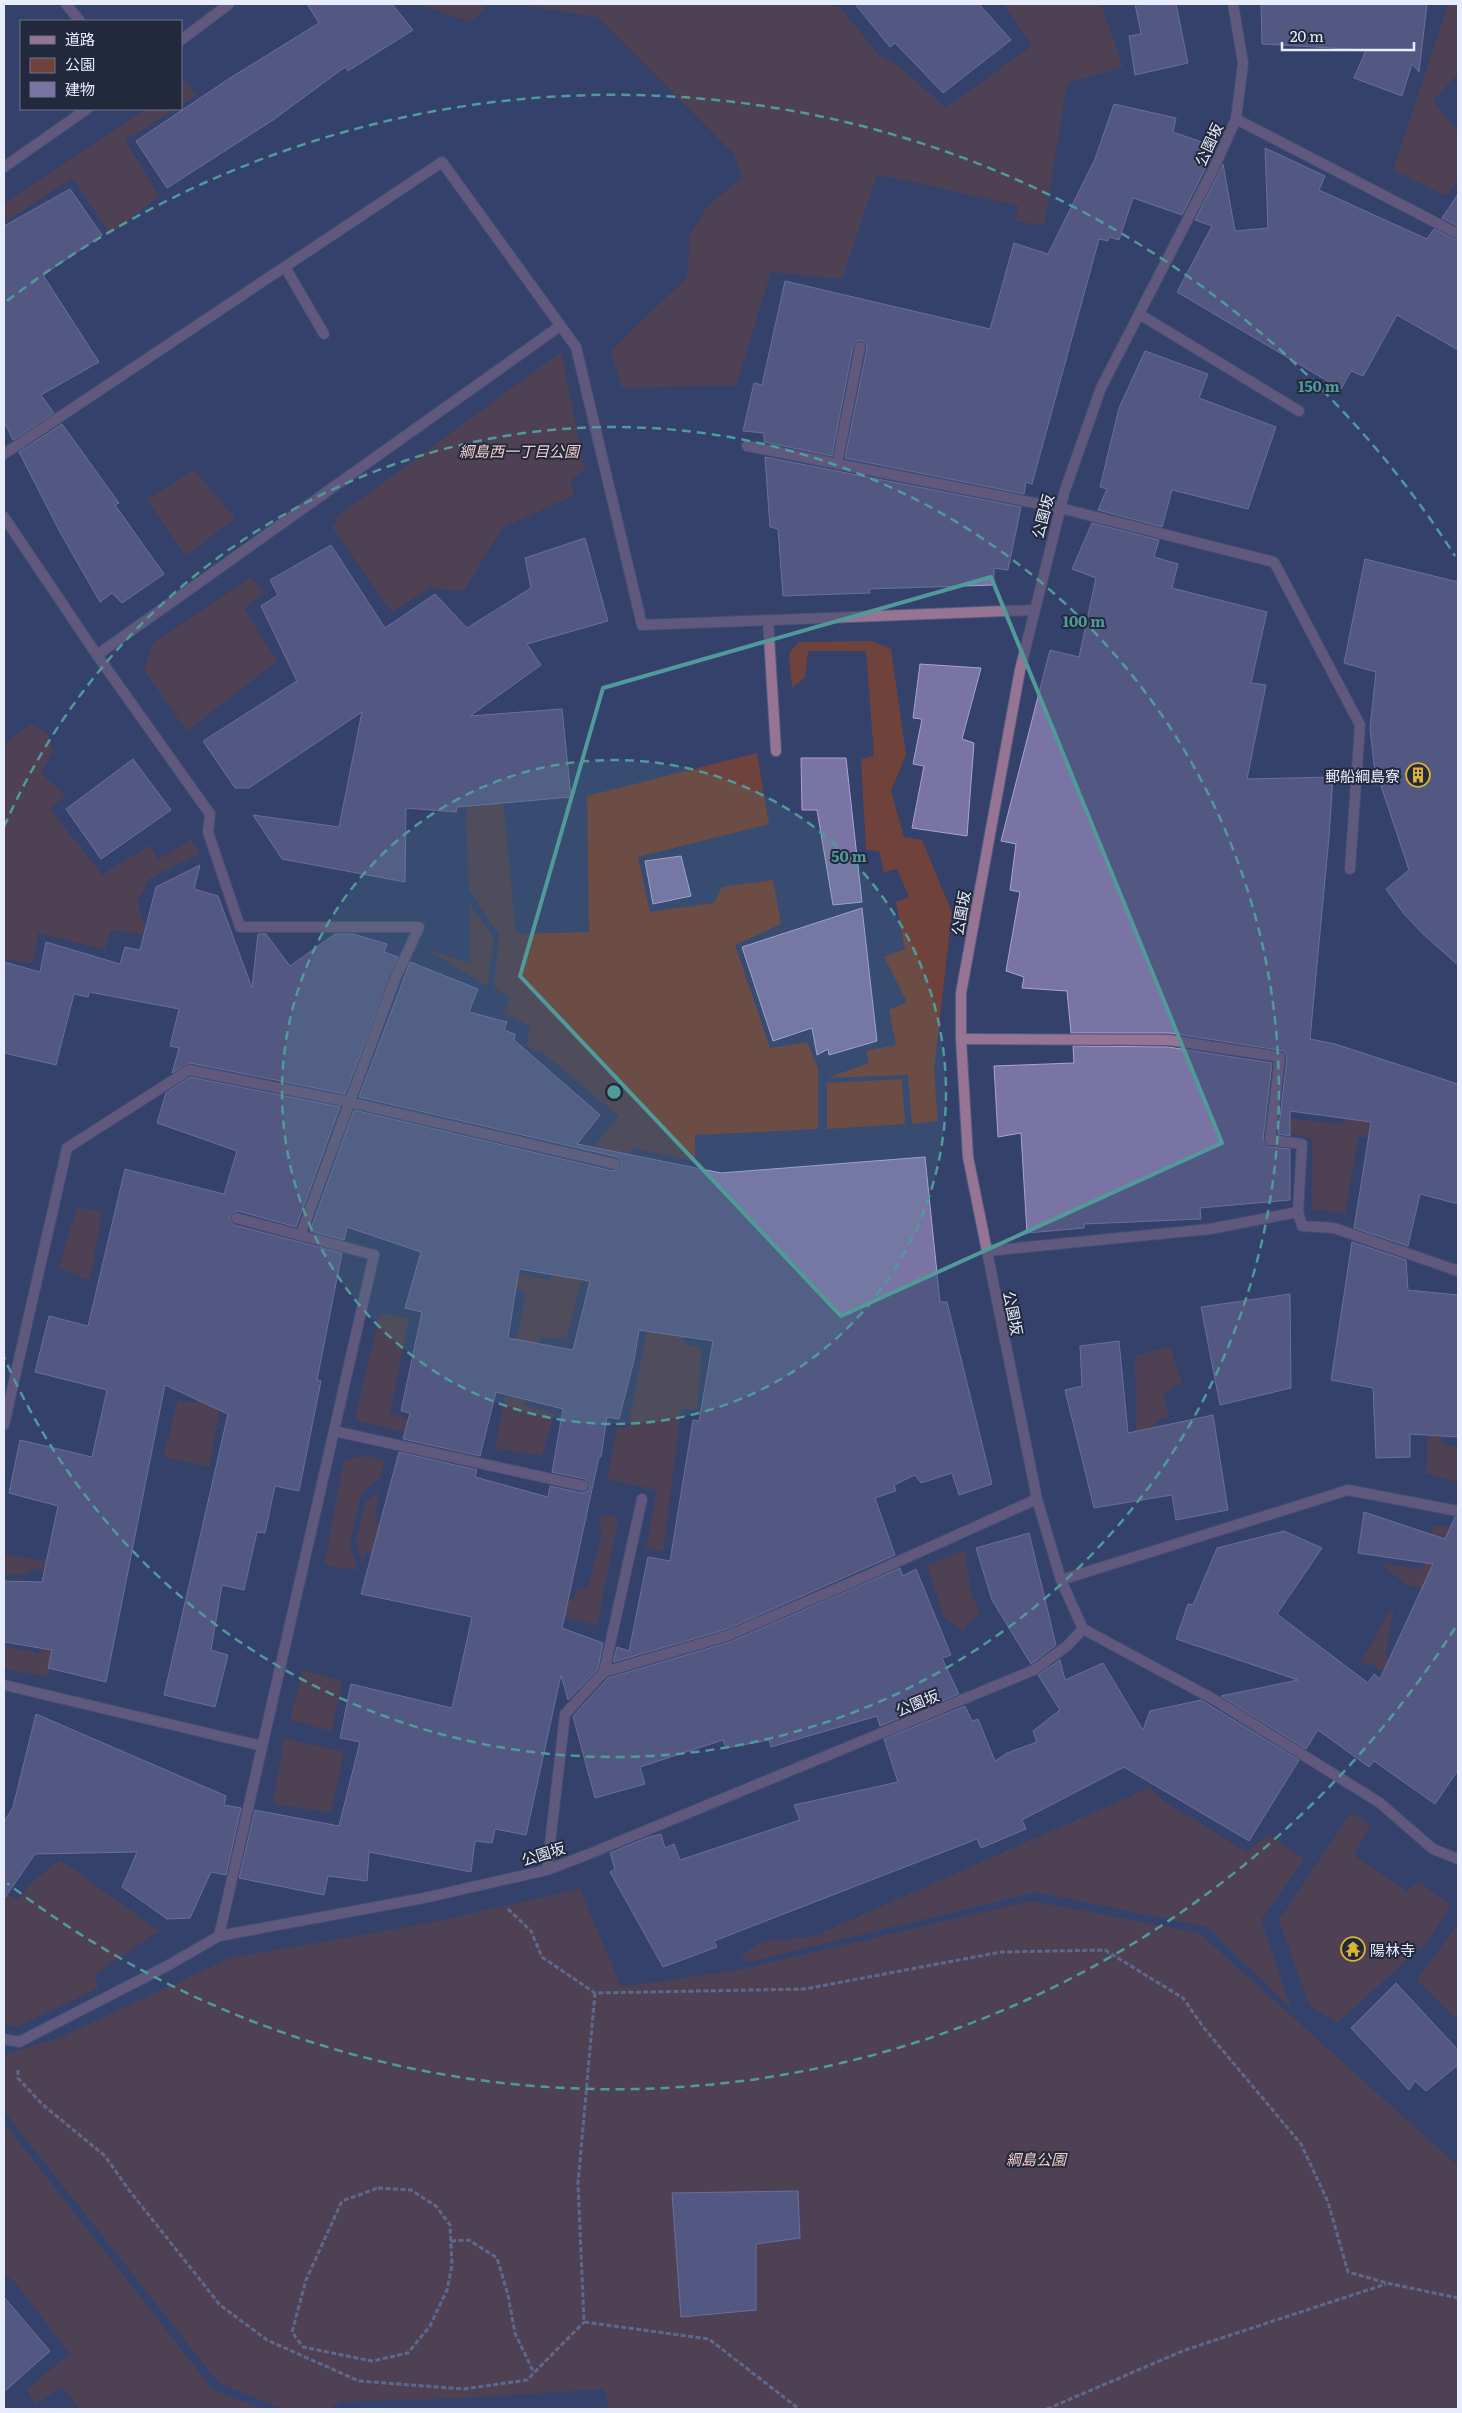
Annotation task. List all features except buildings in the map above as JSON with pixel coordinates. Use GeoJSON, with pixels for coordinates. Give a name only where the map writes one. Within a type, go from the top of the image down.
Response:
{"type":"FeatureCollection","features":[{"type":"Feature","properties":{"kind":"street"},"geometry":{"type":"LineString","coordinates":[[66,4],[79,20]]}},
{"type":"Feature","properties":{"kind":"street"},"geometry":{"type":"LineString","coordinates":[[182,39],[229,4]]}},
{"type":"Feature","properties":{"kind":"street","name":"公園坂"},"geometry":{"type":"LineString","coordinates":[[19,2042],[167,1966],[219,1936],[424,1898],[547,1870],[1034,1670],[1067,1646],[1083,1629],[1061,1580],[1037,1499],[968,1157],[961,1039],[961,993],[1020,670],[1033,610],[1060,508],[1101,388],[1214,168],[1236,119],[1243,63],[1233,4]]}},
{"type":"Feature","properties":{"kind":"street"},"geometry":{"type":"LineString","coordinates":[[4,166],[86,110]]}},
{"type":"Feature","properties":{"kind":"street"},"geometry":{"type":"LineString","coordinates":[[1236,119],[1458,234]]}},
{"type":"Feature","properties":{"kind":"street"},"geometry":{"type":"LineString","coordinates":[[4,454],[442,162],[576,347],[642,625],[1033,610]]}},
{"type":"Feature","properties":{"kind":"street"},"geometry":{"type":"LineString","coordinates":[[284,267],[324,334]]}},
{"type":"Feature","properties":{"kind":"street"},"geometry":{"type":"LineString","coordinates":[[1139,314],[1299,411]]}},
{"type":"Feature","properties":{"kind":"street"},"geometry":{"type":"LineString","coordinates":[[97,655],[560,326]]}},
{"type":"Feature","properties":{"kind":"street"},"geometry":{"type":"LineString","coordinates":[[837,464],[860,347]]}},
{"type":"Feature","properties":{"kind":"street"},"geometry":{"type":"LineString","coordinates":[[747,446],[1060,508],[1274,562],[1360,725],[1350,869]]}},
{"type":"Feature","properties":{"kind":"street"},"geometry":{"type":"LineString","coordinates":[[4,517],[97,655],[210,814],[208,832],[240,927],[419,927],[395,979],[300,1234]]}},
{"type":"Feature","properties":{"kind":"street"},"geometry":{"type":"LineString","coordinates":[[768,620],[776,752]]}},
{"type":"Feature","properties":{"kind":"street"},"geometry":{"type":"LineString","coordinates":[[961,1039],[1169,1040],[1280,1057],[1270,1140],[1302,1144],[1298,1212],[1302,1226],[1334,1228],[1458,1271]]}},
{"type":"Feature","properties":{"kind":"street"},"geometry":{"type":"LineString","coordinates":[[4,1425],[67,1148],[189,1070],[349,1102],[615,1164]]}},
{"type":"Feature","properties":{"kind":"street"},"geometry":{"type":"LineString","coordinates":[[987,1251],[1210,1229],[1298,1212]]}},
{"type":"Feature","properties":{"kind":"street"},"geometry":{"type":"LineString","coordinates":[[219,1936],[374,1255],[236,1218]]}},
{"type":"Feature","properties":{"kind":"street"},"geometry":{"type":"LineString","coordinates":[[334,1431],[583,1486]]}},
{"type":"Feature","properties":{"kind":"street"},"geometry":{"type":"LineString","coordinates":[[1061,1580],[1348,1490],[1458,1511]]}},
{"type":"Feature","properties":{"kind":"street"},"geometry":{"type":"LineString","coordinates":[[547,1870],[565,1714],[604,1672],[642,1499]]}},
{"type":"Feature","properties":{"kind":"street"},"geometry":{"type":"LineString","coordinates":[[604,1672],[727,1636],[1037,1499]]}},
{"type":"Feature","properties":{"kind":"street"},"geometry":{"type":"LineString","coordinates":[[1083,1629],[1215,1700],[1380,1803],[1434,1850],[1458,1859]]}},
{"type":"Feature","properties":{"kind":"street"},"geometry":{"type":"LineString","coordinates":[[4,1686],[262,1746]]}},
{"type":"Feature","properties":{"kind":"street"},"geometry":{"type":"LineString","coordinates":[[4,2039],[19,2042]]}},
{"type":"Feature","properties":{"kind":"path"},"geometry":{"type":"LineString","coordinates":[[483,1885],[531,1932],[542,1957],[595,1993],[805,1988],[1000,1952],[1105,1950],[1183,1998],[1204,2028],[1301,2144],[1328,2202],[1348,2272],[1387,2283],[1458,2298]]}},
{"type":"Feature","properties":{"kind":"path"},"geometry":{"type":"LineString","coordinates":[[19,2042],[18,2078],[42,2104],[105,2156],[129,2190],[220,2305],[267,2340],[359,2381],[464,2389],[526,2380],[584,2322],[578,2183],[595,1993]]}},
{"type":"Feature","properties":{"kind":"path"},"geometry":{"type":"LineString","coordinates":[[378,2188],[411,2190],[436,2206],[450,2225],[451,2241],[452,2265],[447,2290],[430,2326],[408,2352],[372,2361],[303,2347],[292,2332],[306,2280],[342,2200],[378,2188]]}},
{"type":"Feature","properties":{"kind":"path"},"geometry":{"type":"LineString","coordinates":[[451,2241],[468,2240],[497,2258],[508,2295],[516,2333],[534,2373]]}},
{"type":"Feature","properties":{"kind":"path"},"geometry":{"type":"LineString","coordinates":[[1046,2409],[1185,2350],[1387,2283]]}},
{"type":"Feature","properties":{"kind":"path"},"geometry":{"type":"LineString","coordinates":[[584,2322],[709,2339],[799,2409]]}},
{"type":"Feature","properties":{"kind":"highlighted area"},"geometry":{"type":"Polygon","coordinates":[[[991,577],[1222,1143],[841,1316],[520,976],[603,688],[991,577]]]}},
{"type":"Feature","properties":{"kind":"green space"},"geometry":{"type":"Polygon","coordinates":[[[417,4],[488,4],[471,22],[417,4]]]}},
{"type":"Feature","properties":{"kind":"green space"},"geometry":{"type":"Polygon","coordinates":[[[515,4],[828,4],[841,8],[879,56],[896,64],[946,108],[1032,46],[1004,4],[1101,4],[1123,67],[1067,83],[1044,226],[1014,220],[1019,206],[877,174],[842,279],[771,272],[736,385],[622,388],[611,350],[687,278],[690,235],[708,206],[743,177],[733,153],[598,17],[515,4]]]}},
{"type":"Feature","properties":{"kind":"green space"},"geometry":{"type":"Polygon","coordinates":[[[1448,4],[1458,4],[1458,73],[1433,101],[1458,132],[1458,180],[1446,196],[1393,170],[1448,4]]]}},
{"type":"Feature","properties":{"kind":"green space"},"geometry":{"type":"Polygon","coordinates":[[[186,82],[196,95],[182,104],[182,84],[186,82]]]}},
{"type":"Feature","properties":{"kind":"green space"},"geometry":{"type":"Polygon","coordinates":[[[145,110],[173,110],[125,140],[159,196],[110,234],[73,178],[4,222],[4,204],[145,110]]]}},
{"type":"Feature","properties":{"kind":"green space","name":"綱島西一丁目公園"},"geometry":{"type":"Polygon","coordinates":[[[561,352],[585,470],[570,481],[574,495],[502,528],[464,591],[430,588],[392,612],[332,527],[337,523],[334,519],[561,352]]]}},
{"type":"Feature","properties":{"kind":"green space"},"geometry":{"type":"Polygon","coordinates":[[[194,470],[235,518],[186,556],[147,500],[194,470]]]}},
{"type":"Feature","properties":{"kind":"green space"},"geometry":{"type":"Polygon","coordinates":[[[251,577],[264,592],[244,609],[277,661],[187,731],[144,670],[152,644],[251,577]]]}},
{"type":"Feature","properties":{"kind":"green space"},"geometry":{"type":"Polygon","coordinates":[[[872,641],[891,649],[906,755],[891,791],[904,837],[922,840],[952,912],[934,1070],[938,1121],[912,1124],[908,1075],[827,1078],[869,1063],[866,1051],[896,1045],[889,1010],[907,1002],[884,957],[905,949],[896,902],[909,897],[897,869],[884,872],[879,851],[866,850],[861,759],[874,756],[866,651],[808,651],[805,677],[792,688],[789,653],[799,642],[872,641]]]}},
{"type":"Feature","properties":{"kind":"green space"},"geometry":{"type":"Polygon","coordinates":[[[495,719],[516,934],[589,932],[587,796],[757,753],[769,824],[638,857],[650,912],[714,903],[722,887],[773,880],[781,924],[735,945],[770,1048],[807,1042],[818,1068],[818,1129],[695,1135],[695,1161],[632,1148],[627,1158],[592,1149],[619,1116],[543,1053],[527,1047],[530,1026],[504,1013],[510,998],[494,987],[499,935],[469,889],[466,821],[470,778],[495,719]]]}},
{"type":"Feature","properties":{"kind":"green space"},"geometry":{"type":"Polygon","coordinates":[[[30,724],[47,733],[53,751],[41,773],[65,795],[50,809],[102,875],[150,845],[158,859],[191,840],[200,853],[149,879],[137,903],[148,935],[110,930],[105,950],[38,933],[33,963],[4,959],[4,745],[30,724]]]}},
{"type":"Feature","properties":{"kind":"green space"},"geometry":{"type":"Polygon","coordinates":[[[470,905],[494,938],[487,986],[425,949],[470,963],[470,905]]]}},
{"type":"Feature","properties":{"kind":"green space"},"geometry":{"type":"Polygon","coordinates":[[[902,1079],[905,1124],[827,1129],[827,1083],[902,1079]]]}},
{"type":"Feature","properties":{"kind":"green space"},"geometry":{"type":"Polygon","coordinates":[[[1347,1101],[1389,1122],[1389,1137],[1358,1137],[1345,1213],[1312,1209],[1312,1139],[1287,1132],[1287,1118],[1343,1125],[1347,1101]]]}},
{"type":"Feature","properties":{"kind":"green space"},"geometry":{"type":"Polygon","coordinates":[[[77,1207],[102,1212],[90,1280],[59,1268],[77,1207]]]}},
{"type":"Feature","properties":{"kind":"green space"},"geometry":{"type":"Polygon","coordinates":[[[560,1245],[613,1287],[581,1282],[566,1340],[540,1337],[525,1406],[554,1414],[542,1456],[495,1448],[526,1292],[477,1277],[480,1266],[550,1280],[560,1245]]]}},
{"type":"Feature","properties":{"kind":"green space"},"geometry":{"type":"Polygon","coordinates":[[[685,1288],[684,1343],[702,1348],[697,1410],[681,1409],[663,1551],[646,1548],[657,1490],[607,1479],[617,1427],[628,1428],[654,1294],[685,1288]]]}},
{"type":"Feature","properties":{"kind":"green space"},"geometry":{"type":"Polygon","coordinates":[[[380,1313],[409,1319],[390,1413],[430,1426],[427,1437],[355,1420],[380,1313]]]}},
{"type":"Feature","properties":{"kind":"green space"},"geometry":{"type":"Polygon","coordinates":[[[1170,1346],[1182,1383],[1164,1393],[1169,1418],[1156,1419],[1159,1474],[1137,1480],[1135,1356],[1170,1346]]]}},
{"type":"Feature","properties":{"kind":"green space"},"geometry":{"type":"Polygon","coordinates":[[[201,1386],[222,1392],[209,1467],[164,1457],[178,1400],[195,1403],[201,1386]]]}},
{"type":"Feature","properties":{"kind":"green space"},"geometry":{"type":"Polygon","coordinates":[[[1440,1423],[1443,1445],[1458,1447],[1458,1482],[1426,1473],[1428,1424],[1440,1423]]]}},
{"type":"Feature","properties":{"kind":"green space"},"geometry":{"type":"Polygon","coordinates":[[[364,1455],[385,1460],[379,1479],[361,1493],[350,1544],[357,1570],[324,1565],[344,1461],[364,1455]]]}},
{"type":"Feature","properties":{"kind":"green space"},"geometry":{"type":"Polygon","coordinates":[[[378,1492],[375,1524],[400,1530],[396,1557],[366,1552],[362,1562],[356,1541],[366,1501],[378,1492]]]}},
{"type":"Feature","properties":{"kind":"green space"},"geometry":{"type":"Polygon","coordinates":[[[600,1514],[618,1518],[597,1625],[551,1614],[562,1596],[573,1600],[578,1588],[587,1590],[601,1539],[600,1514]]]}},
{"type":"Feature","properties":{"kind":"green space"},"geometry":{"type":"Polygon","coordinates":[[[1433,1526],[1449,1526],[1440,1589],[1408,1586],[1380,1563],[1422,1569],[1433,1526]]]}},
{"type":"Feature","properties":{"kind":"green space"},"geometry":{"type":"Polygon","coordinates":[[[965,1550],[971,1594],[980,1612],[963,1631],[943,1616],[927,1565],[965,1550]]]}},
{"type":"Feature","properties":{"kind":"green space"},"geometry":{"type":"Polygon","coordinates":[[[4,1554],[59,1563],[58,1574],[35,1568],[25,1575],[4,1575],[4,1554]]]}},
{"type":"Feature","properties":{"kind":"green space"},"geometry":{"type":"Polygon","coordinates":[[[1394,1604],[1385,1656],[1452,1682],[1434,1709],[1375,1666],[1361,1662],[1394,1604]]]}},
{"type":"Feature","properties":{"kind":"green space"},"geometry":{"type":"Polygon","coordinates":[[[52,1610],[61,1611],[48,1677],[4,1668],[4,1646],[39,1653],[52,1610]]]}},
{"type":"Feature","properties":{"kind":"green space"},"geometry":{"type":"Polygon","coordinates":[[[303,1670],[342,1680],[332,1731],[290,1720],[303,1670]]]}},
{"type":"Feature","properties":{"kind":"green space"},"geometry":{"type":"Polygon","coordinates":[[[284,1738],[344,1752],[331,1812],[273,1804],[284,1738]]]}},
{"type":"Feature","properties":{"kind":"green space"},"geometry":{"type":"Polygon","coordinates":[[[1149,1788],[1162,1800],[1246,1852],[1269,1835],[1304,1859],[1261,1920],[1291,2009],[1208,1927],[1035,1892],[749,1962],[741,1955],[765,1941],[812,1937],[1149,1788]]]}},
{"type":"Feature","properties":{"kind":"green space"},"geometry":{"type":"Polygon","coordinates":[[[1351,1813],[1370,1825],[1354,1855],[1407,1892],[1419,1882],[1450,1905],[1429,1940],[1338,2022],[1310,2006],[1279,1921],[1351,1813]]]}},
{"type":"Feature","properties":{"kind":"green space"},"geometry":{"type":"Polygon","coordinates":[[[60,1860],[159,1931],[95,1974],[98,1988],[16,2027],[4,2024],[4,1892],[18,1900],[31,1883],[60,1860]]]}},
{"type":"Feature","properties":{"kind":"green space","name":"綱島公園"},"geometry":{"type":"Polygon","coordinates":[[[580,1889],[621,1987],[739,1970],[1031,1901],[1199,1933],[1458,2166],[1458,2409],[609,2409],[605,2389],[446,2399],[342,2401],[328,2409],[284,2409],[219,2383],[4,2111],[4,2055],[59,2038],[230,1958],[424,1924],[580,1889]]]}},
{"type":"Feature","properties":{"kind":"green space"},"geometry":{"type":"Polygon","coordinates":[[[1458,1924],[1458,2015],[1455,2018],[1417,1980],[1458,1924]]]}},
{"type":"Feature","properties":{"kind":"green space"},"geometry":{"type":"Polygon","coordinates":[[[4,2123],[213,2390],[263,2409],[80,2409],[62,2387],[35,2404],[27,2389],[70,2354],[15,2282],[4,2274],[4,2123]]]}},
{"type":"Feature","properties":{"kind":"place","name":"郵船綱島寮"},"geometry":{"type":"Point","coordinates":[1418,775]}},
{"type":"Feature","properties":{"kind":"place","name":"陽林寺"},"geometry":{"type":"Point","coordinates":[1353,1949]}}]}
